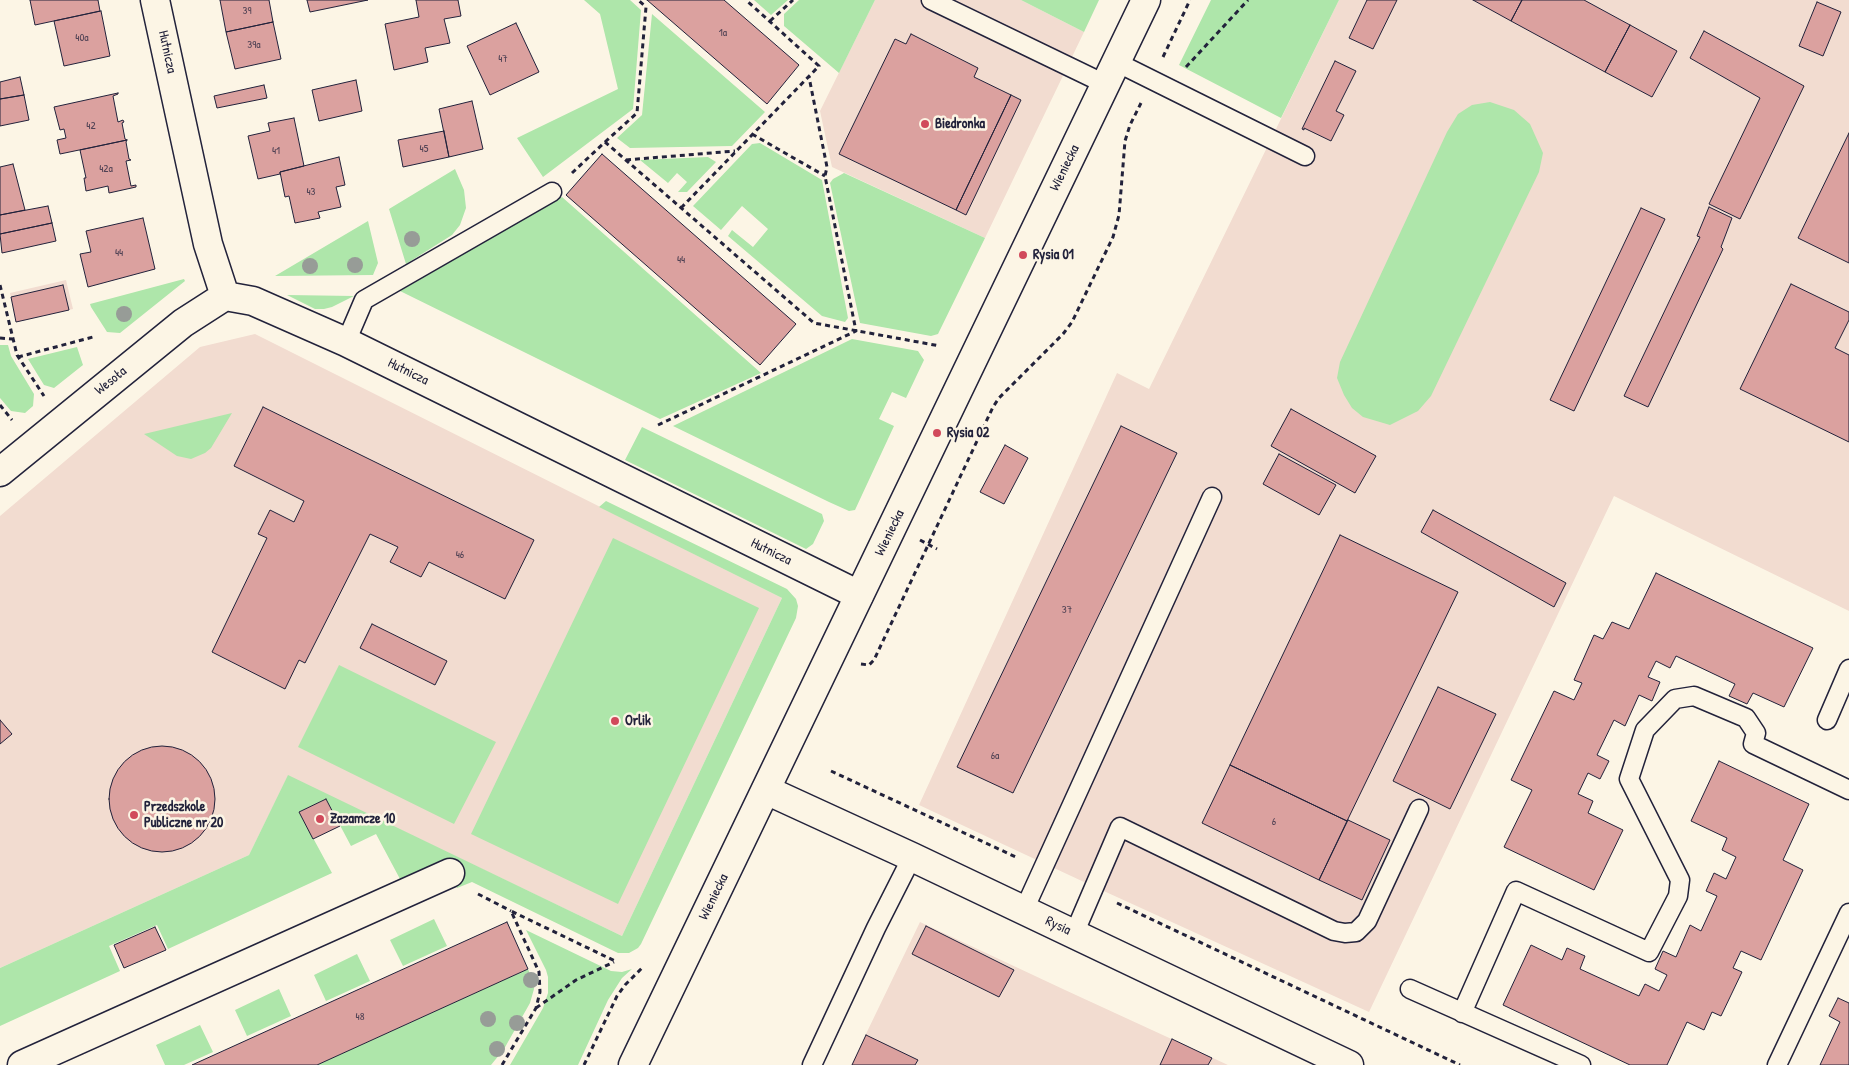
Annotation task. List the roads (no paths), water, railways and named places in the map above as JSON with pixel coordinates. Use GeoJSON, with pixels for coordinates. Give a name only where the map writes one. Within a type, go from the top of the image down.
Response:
{"type":"FeatureCollection","features":[{"type":"Feature","properties":{"kind":"street","name":"Hutnicza"},"geometry":{"type":"LineString","coordinates":[[155,0],[208,244],[225,296],[252,301],[346,342],[859,595]]}},
{"type":"Feature","properties":{"kind":"street","name":"Wieniecka"},"geometry":{"type":"LineString","coordinates":[[633,1065],[1146,0]]}},
{"type":"Feature","properties":{"kind":"street","name":"Wesoła"},"geometry":{"type":"LineString","coordinates":[[0,472],[183,323],[225,296]]}},
{"type":"Feature","properties":{"kind":"street","name":"Rysia"},"geometry":{"type":"LineString","coordinates":[[766,790],[912,857],[1349,1065]]}},
{"type":"Feature","properties":{"kind":"street"},"geometry":{"type":"LineString","coordinates":[[22,1065],[450,873]]}},
{"type":"Feature","properties":{"kind":"lane"},"geometry":{"type":"LineString","coordinates":[[931,0],[1110,73],[1151,80],[1305,156]]}},
{"type":"Feature","properties":{"kind":"lane"},"geometry":{"type":"LineString","coordinates":[[346,342],[364,300],[552,192]]}},
{"type":"Feature","properties":{"kind":"lane"},"geometry":{"type":"LineString","coordinates":[[1024,910],[1212,497]]}},
{"type":"Feature","properties":{"kind":"lane"},"geometry":{"type":"LineString","coordinates":[[1827,720],[1849,669]]}},
{"type":"Feature","properties":{"kind":"lane"},"geometry":{"type":"LineString","coordinates":[[1462,1013],[1516,891],[1650,952],[1678,896],[1680,880],[1629,779],[1645,730],[1675,699],[1694,696],[1746,718],[1756,733],[1752,744],[1849,790]]}},
{"type":"Feature","properties":{"kind":"lane"},"geometry":{"type":"LineString","coordinates":[[1074,934],[1120,827],[1334,931],[1356,932],[1367,921],[1419,808]]}},
{"type":"Feature","properties":{"kind":"lane"},"geometry":{"type":"LineString","coordinates":[[812,1065],[876,928],[912,857]]}},
{"type":"Feature","properties":{"kind":"lane"},"geometry":{"type":"LineString","coordinates":[[1777,1065],[1849,913]]}},
{"type":"Feature","properties":{"kind":"lane"},"geometry":{"type":"LineString","coordinates":[[1410,989],[1581,1065]]}},
{"type":"Feature","properties":{"kind":"place","name":"Biedronka"},"geometry":{"type":"Point","coordinates":[925,124]}},
{"type":"Feature","properties":{"kind":"place","name":"Rysia 01"},"geometry":{"type":"Point","coordinates":[1023,255]}},
{"type":"Feature","properties":{"kind":"place","name":"Rysia 02"},"geometry":{"type":"Point","coordinates":[937,433]}},
{"type":"Feature","properties":{"kind":"place","name":"Orlik"},"geometry":{"type":"Point","coordinates":[615,721]}},
{"type":"Feature","properties":{"kind":"place","name":"Przedszkole Publiczne nr 20"},"geometry":{"type":"Point","coordinates":[134,815]}},
{"type":"Feature","properties":{"kind":"place","name":"Zazamcze 10"},"geometry":{"type":"Point","coordinates":[320,819]}}]}
